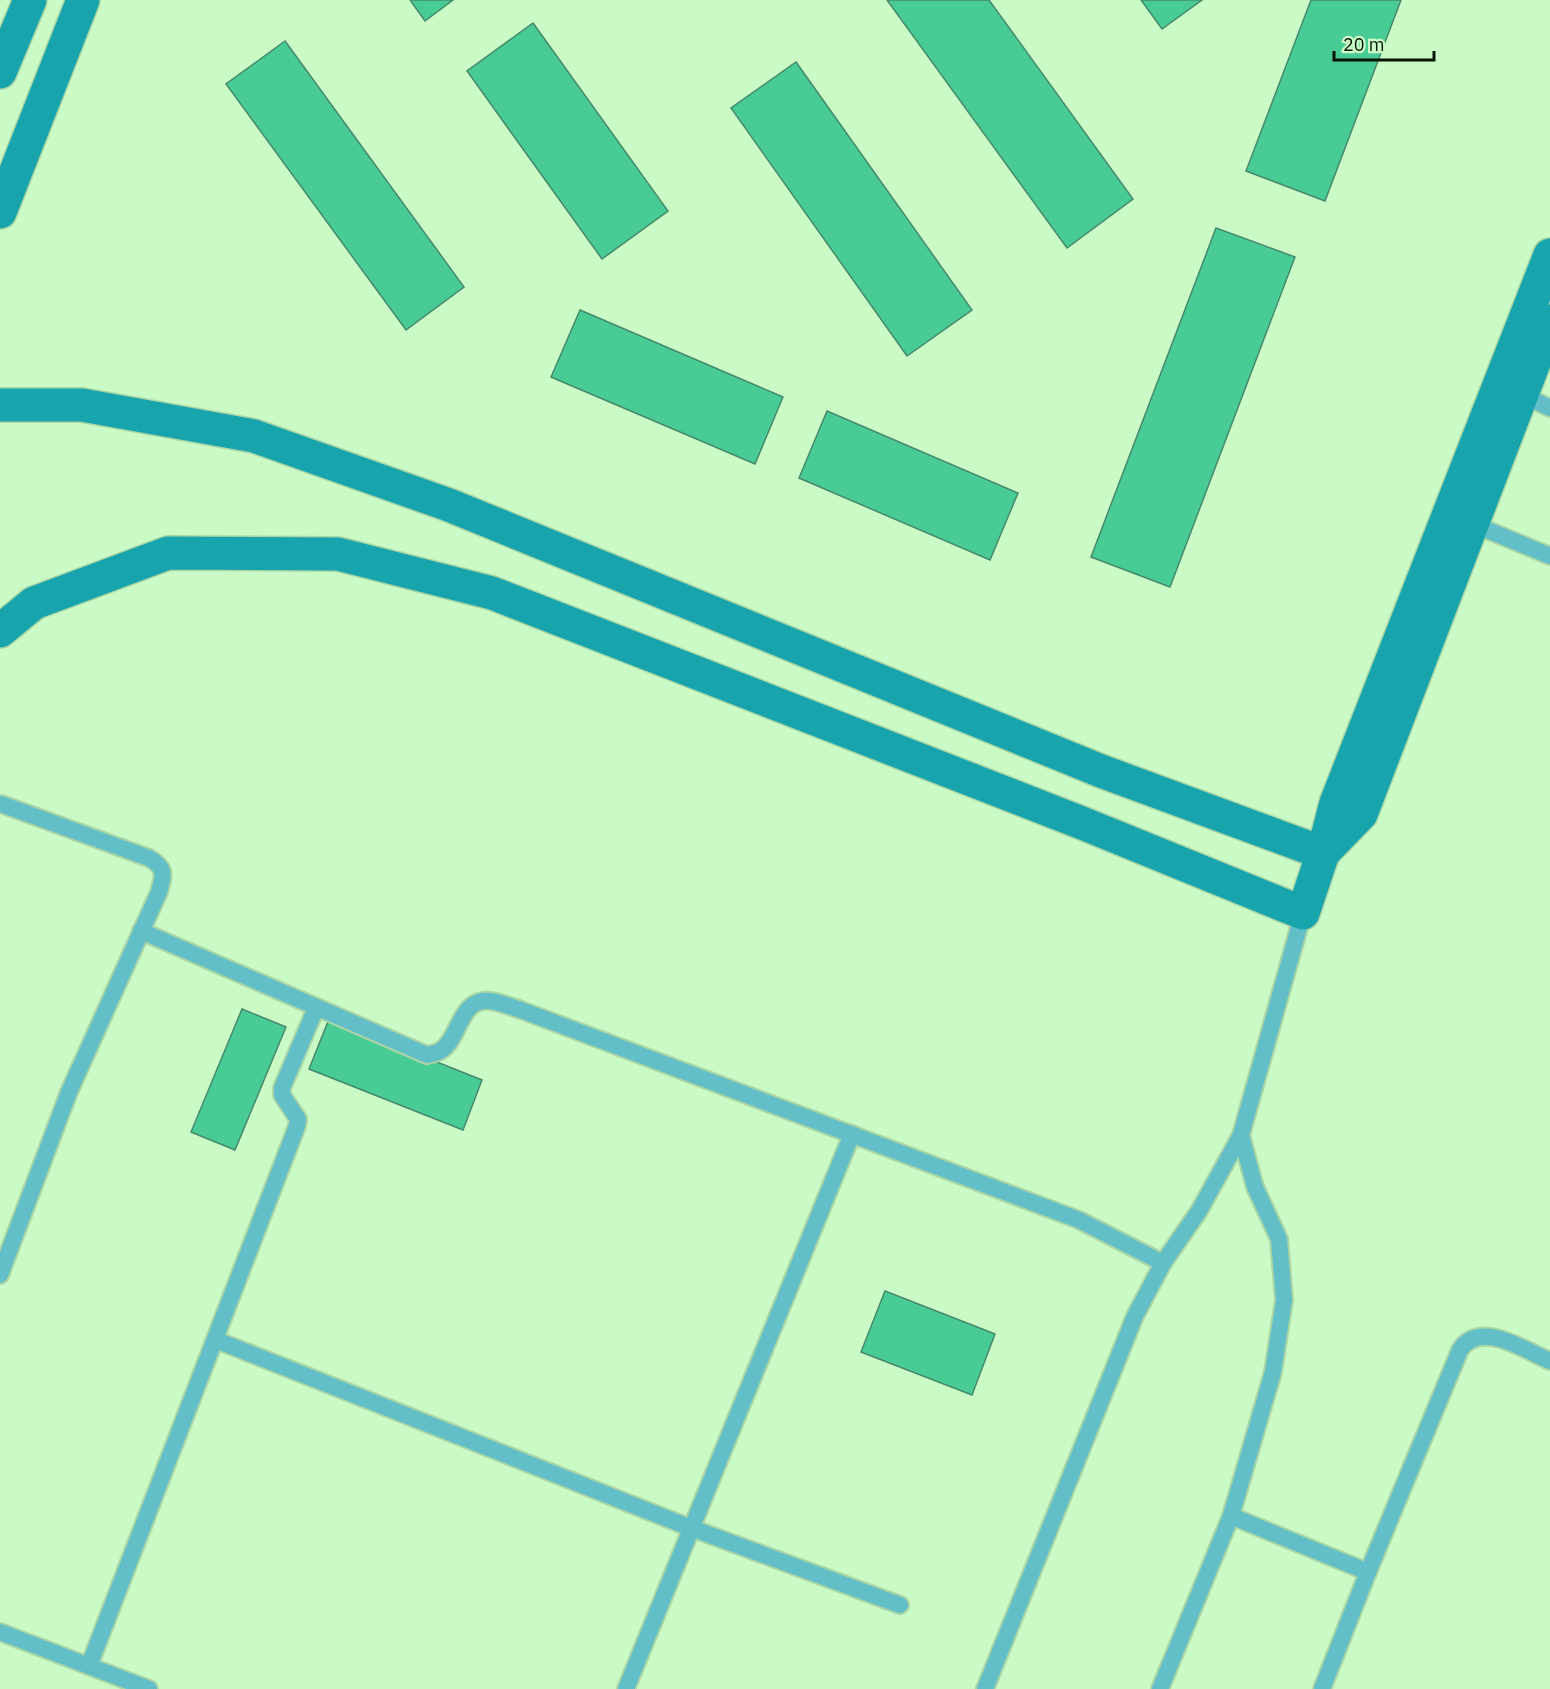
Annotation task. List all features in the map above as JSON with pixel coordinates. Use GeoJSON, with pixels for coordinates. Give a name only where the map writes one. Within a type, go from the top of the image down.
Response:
{"type":"FeatureCollection","features":[{"type":"Feature","properties":{"kind":"main road"},"geometry":{"type":"LineString","coordinates":[[0,72],[30,0]]}},
{"type":"Feature","properties":{"kind":"main road"},"geometry":{"type":"LineString","coordinates":[[0,212],[83,0]]}},
{"type":"Feature","properties":{"kind":"main road"},"geometry":{"type":"LineString","coordinates":[[0,631],[34,603],[168,553],[338,554],[492,593],[1093,827],[1303,913],[1323,854],[1336,803],[1550,255]]}},
{"type":"Feature","properties":{"kind":"main road"},"geometry":{"type":"LineString","coordinates":[[1323,854],[1361,814],[1550,321]]}},
{"type":"Feature","properties":{"kind":"main road"},"geometry":{"type":"LineString","coordinates":[[0,405],[82,405],[254,436],[449,505],[1101,771],[1323,854]]}},
{"type":"Feature","properties":{"kind":"lane"},"geometry":{"type":"LineString","coordinates":[[1521,394],[1550,408]]}},
{"type":"Feature","properties":{"kind":"lane"},"geometry":{"type":"LineString","coordinates":[[1473,524],[1550,556]]}},
{"type":"Feature","properties":{"kind":"lane"},"geometry":{"type":"LineString","coordinates":[[0,1275],[69,1092],[162,879],[159,864],[148,858],[1,804]]}},
{"type":"Feature","properties":{"kind":"lane"},"geometry":{"type":"LineString","coordinates":[[986,1689],[1135,1316],[1163,1263],[1199,1211],[1241,1135],[1303,913]]}},
{"type":"Feature","properties":{"kind":"lane"},"geometry":{"type":"LineString","coordinates":[[141,931],[427,1055],[441,1051],[450,1040],[458,1022],[476,1003],[488,1000],[521,1010],[1079,1220],[1163,1263]]}},
{"type":"Feature","properties":{"kind":"lane"},"geometry":{"type":"LineString","coordinates":[[89,1666],[297,1126],[298,1119],[282,1095],[282,1088],[316,1008]]}},
{"type":"Feature","properties":{"kind":"lane"},"geometry":{"type":"LineString","coordinates":[[626,1689],[852,1134]]}},
{"type":"Feature","properties":{"kind":"lane"},"geometry":{"type":"LineString","coordinates":[[1160,1689],[1231,1516],[1273,1372],[1284,1300],[1279,1239],[1255,1187],[1241,1135]]}},
{"type":"Feature","properties":{"kind":"lane"},"geometry":{"type":"LineString","coordinates":[[1322,1689],[1368,1572],[1465,1342],[1476,1336],[1487,1335],[1550,1361]]}},
{"type":"Feature","properties":{"kind":"lane"},"geometry":{"type":"LineString","coordinates":[[216,1340],[692,1528],[900,1605]]}},
{"type":"Feature","properties":{"kind":"lane"},"geometry":{"type":"LineString","coordinates":[[1231,1516],[1368,1572]]}},
{"type":"Feature","properties":{"kind":"lane"},"geometry":{"type":"LineString","coordinates":[[0,1632],[149,1689]]}},
{"type":"Feature","properties":{"kind":"building"},"geometry":{"type":"Polygon","coordinates":[[[410,0],[453,0],[425,21],[410,0]]]}},
{"type":"Feature","properties":{"kind":"building"},"geometry":{"type":"Polygon","coordinates":[[[887,0],[989,0],[1133,199],[1067,248],[887,0]]]}},
{"type":"Feature","properties":{"kind":"building"},"geometry":{"type":"Polygon","coordinates":[[[1141,0],[1202,0],[1162,29],[1141,0]]]}},
{"type":"Feature","properties":{"kind":"building"},"geometry":{"type":"Polygon","coordinates":[[[1311,0],[1401,0],[1325,201],[1246,171],[1311,0]]]}},
{"type":"Feature","properties":{"kind":"building"},"geometry":{"type":"Polygon","coordinates":[[[533,23],[668,211],[602,259],[467,71],[533,23]]]}},
{"type":"Feature","properties":{"kind":"building"},"geometry":{"type":"Polygon","coordinates":[[[285,41],[464,287],[406,330],[226,84],[285,41]]]}},
{"type":"Feature","properties":{"kind":"building"},"geometry":{"type":"Polygon","coordinates":[[[796,62],[972,310],[907,356],[731,108],[796,62]]]}},
{"type":"Feature","properties":{"kind":"building"},"geometry":{"type":"Polygon","coordinates":[[[1216,228],[1295,257],[1170,587],[1091,557],[1216,228]]]}},
{"type":"Feature","properties":{"kind":"building"},"geometry":{"type":"Polygon","coordinates":[[[580,310],[783,397],[755,464],[551,377],[580,310]]]}},
{"type":"Feature","properties":{"kind":"building"},"geometry":{"type":"Polygon","coordinates":[[[827,411],[1018,493],[990,560],[799,478],[827,411]]]}},
{"type":"Feature","properties":{"kind":"building"},"geometry":{"type":"Polygon","coordinates":[[[242,1009],[286,1027],[235,1150],[191,1132],[242,1009]]]}},
{"type":"Feature","properties":{"kind":"building"},"geometry":{"type":"Polygon","coordinates":[[[329,1019],[482,1080],[463,1130],[309,1069],[329,1019]]]}},
{"type":"Feature","properties":{"kind":"building"},"geometry":{"type":"Polygon","coordinates":[[[885,1291],[995,1334],[972,1395],[861,1352],[885,1291]]]}}]}
